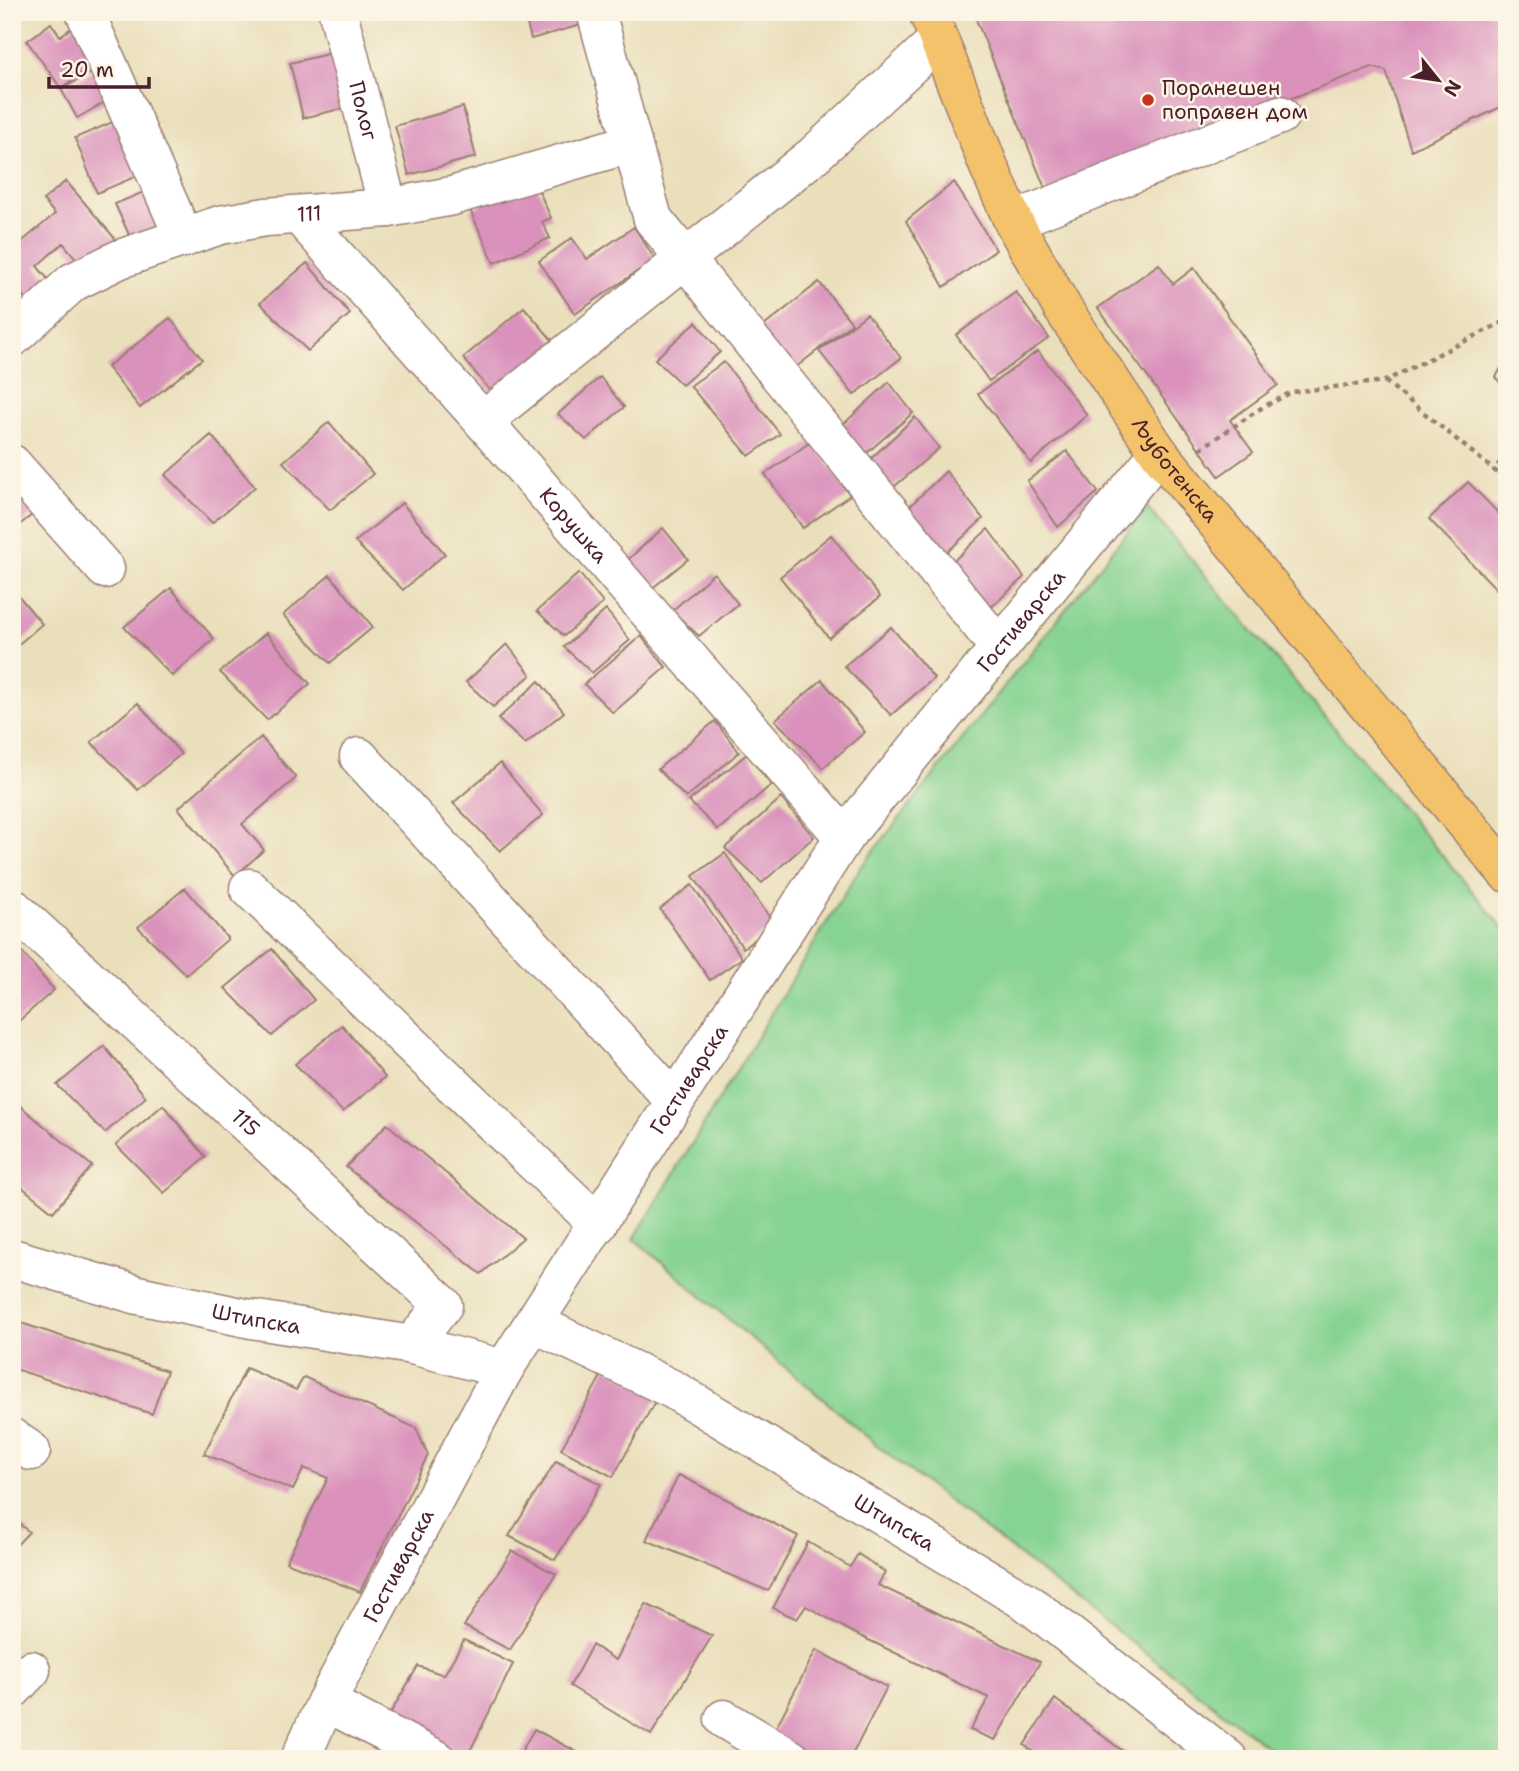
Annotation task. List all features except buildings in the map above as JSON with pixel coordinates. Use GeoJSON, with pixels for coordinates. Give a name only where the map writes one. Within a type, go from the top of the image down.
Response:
{"type":"FeatureCollection","features":[{"type":"Feature","properties":{"kind":"main road","name":"Љуботенска"},"geometry":{"type":"LineString","coordinates":[[933,26],[1013,221],[1063,309],[1158,453],[1507,873]]}},
{"type":"Feature","properties":{"kind":"street"},"geometry":{"type":"LineString","coordinates":[[85,12],[184,238]]}},
{"type":"Feature","properties":{"kind":"street","name":"Полог"},"geometry":{"type":"LineString","coordinates":[[338,12],[388,208]]}},
{"type":"Feature","properties":{"kind":"street"},"geometry":{"type":"LineString","coordinates":[[596,12],[653,219],[998,646]]}},
{"type":"Feature","properties":{"kind":"street"},"geometry":{"type":"LineString","coordinates":[[483,421],[814,155],[933,26]]}},
{"type":"Feature","properties":{"kind":"street"},"geometry":{"type":"LineString","coordinates":[[1013,221],[1280,115]]}},
{"type":"Feature","properties":{"kind":"street","name":"111"},"geometry":{"type":"LineString","coordinates":[[12,338],[73,282],[120,259],[220,225],[265,217],[388,208],[452,196],[632,143]]}},
{"type":"Feature","properties":{"kind":"street","name":"Корушка"},"geometry":{"type":"LineString","coordinates":[[300,216],[483,421],[845,836]]}},
{"type":"Feature","properties":{"kind":"street","name":"Гостиварска"},"geometry":{"type":"LineString","coordinates":[[300,1759],[326,1702],[504,1369],[536,1324],[845,836],[1158,453]]}},
{"type":"Feature","properties":{"kind":"street"},"geometry":{"type":"LineString","coordinates":[[12,464],[105,569]]}},
{"type":"Feature","properties":{"kind":"street"},"geometry":{"type":"LineString","coordinates":[[359,757],[675,1101]]}},
{"type":"Feature","properties":{"kind":"street"},"geometry":{"type":"LineString","coordinates":[[249,888],[598,1224]]}},
{"type":"Feature","properties":{"kind":"street","name":"115"},"geometry":{"type":"LineString","coordinates":[[12,907],[443,1305],[412,1345]]}},
{"type":"Feature","properties":{"kind":"street","name":"Штипска"},"geometry":{"type":"LineString","coordinates":[[12,1258],[138,1295],[251,1319],[412,1345],[504,1369]]}},
{"type":"Feature","properties":{"kind":"street","name":"Штипска"},"geometry":{"type":"LineString","coordinates":[[536,1324],[672,1389],[1028,1603],[1228,1759]]}},
{"type":"Feature","properties":{"kind":"street"},"geometry":{"type":"LineString","coordinates":[[326,1702],[436,1759]]}},
{"type":"Feature","properties":{"kind":"street"},"geometry":{"type":"LineString","coordinates":[[724,1719],[791,1759]]}},
{"type":"Feature","properties":{"kind":"path"},"geometry":{"type":"LineString","coordinates":[[1200,449],[1263,407],[1293,392],[1385,381],[1507,320]]}},
{"type":"Feature","properties":{"kind":"path"},"geometry":{"type":"LineString","coordinates":[[1385,381],[1507,481]]}},
{"type":"Feature","properties":{"kind":"path"},"geometry":{"type":"LineString","coordinates":[[1494,470],[1507,454]]}},
{"type":"Feature","properties":{"kind":"green space"},"geometry":{"type":"Polygon","coordinates":[[[1147,507],[1507,932],[1507,1759],[1283,1759],[884,1451],[634,1239],[860,868],[1147,507]]]}},
{"type":"Feature","properties":{"kind":"place","name":"Поранешен поправен дом"},"geometry":{"type":"Point","coordinates":[1148,100]}}]}
